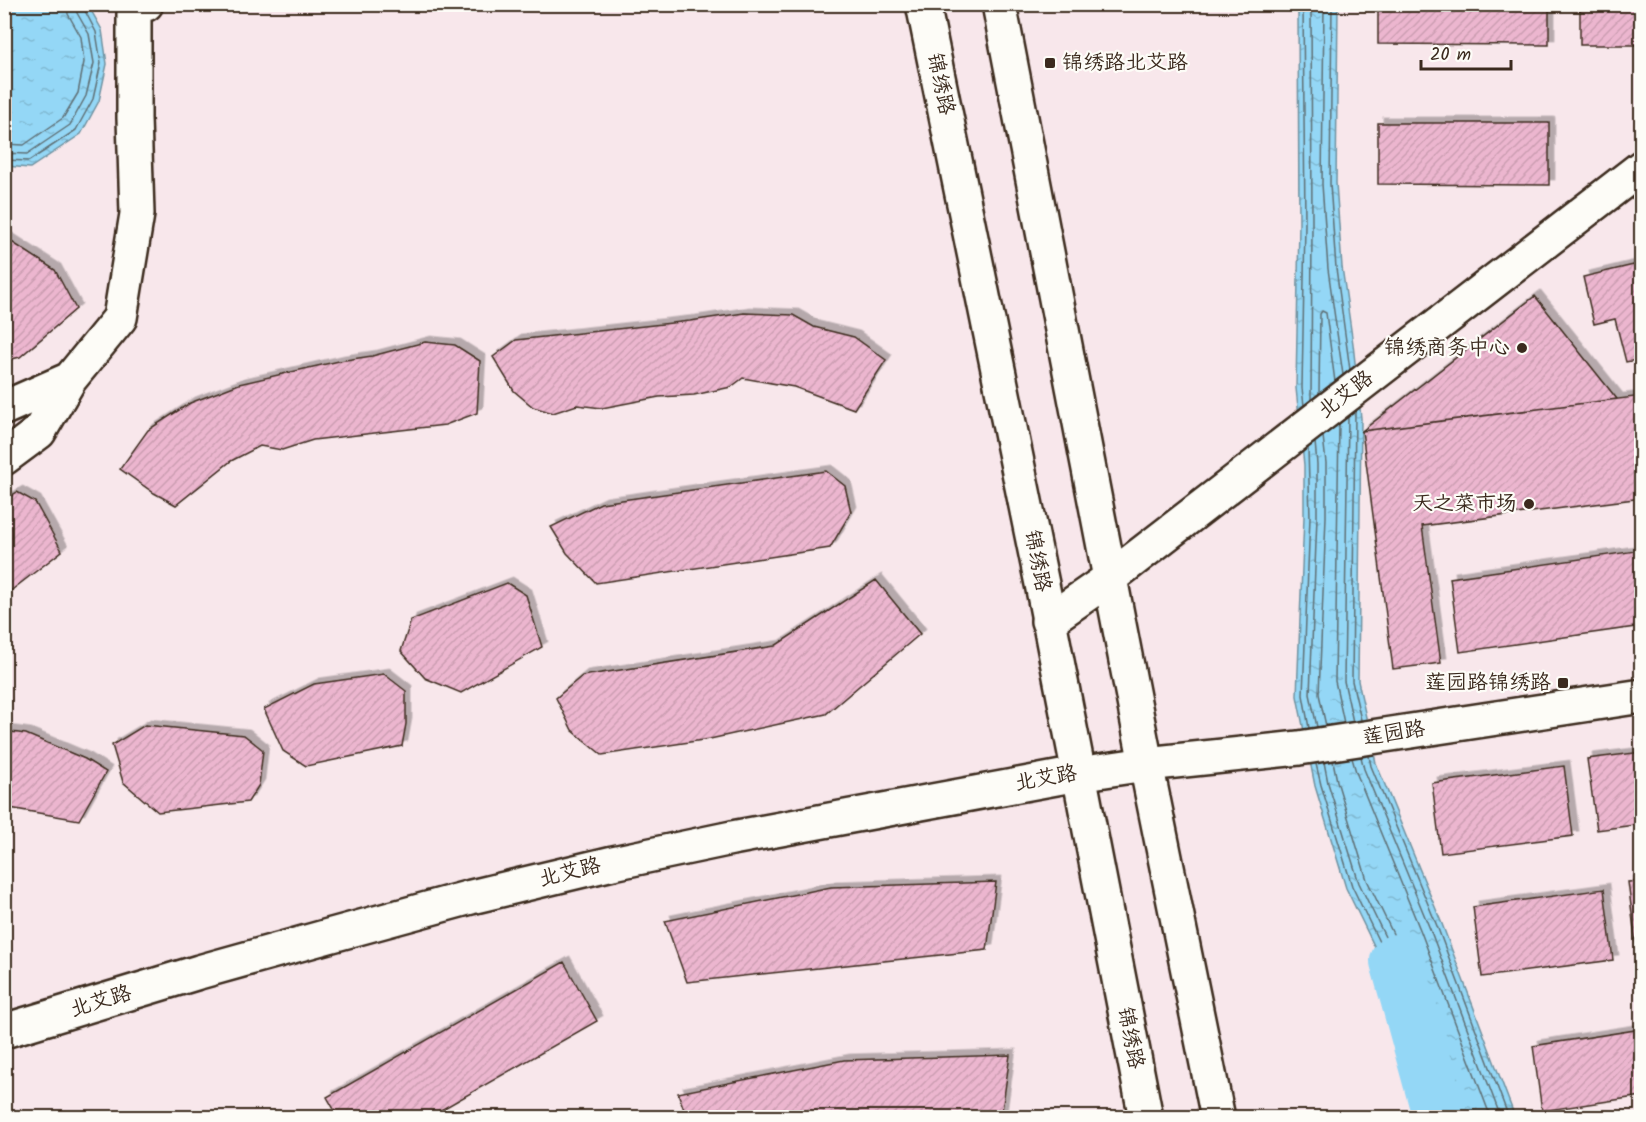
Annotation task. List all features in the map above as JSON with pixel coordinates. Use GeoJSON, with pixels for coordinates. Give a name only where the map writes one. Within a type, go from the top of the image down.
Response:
{"type":"FeatureCollection","features":[{"type":"Feature","properties":{"kind":"street","name":"锦绣路"},"geometry":{"type":"LineString","coordinates":[[923,4],[1146,1118]]}},
{"type":"Feature","properties":{"kind":"street"},"geometry":{"type":"LineString","coordinates":[[999,4],[1146,764],[1218,1118]]}},
{"type":"Feature","properties":{"kind":"street"},"geometry":{"type":"LineString","coordinates":[[4,458],[39,432],[70,379],[120,318],[138,214],[134,118],[138,5]]}},
{"type":"Feature","properties":{"kind":"street","name":"北艾路"},"geometry":{"type":"LineString","coordinates":[[1048,621],[1110,578],[1641,167]]}},
{"type":"Feature","properties":{"kind":"street"},"geometry":{"type":"LineString","coordinates":[[4,408],[70,379]]}},
{"type":"Feature","properties":{"kind":"street","name":"莲园路"},"geometry":{"type":"LineString","coordinates":[[1146,764],[1299,748],[1641,696]]}},
{"type":"Feature","properties":{"kind":"street","name":"北艾路"},"geometry":{"type":"LineString","coordinates":[[4,1031],[332,934],[591,868],[732,838],[1078,774],[1146,764]]}},
{"type":"Feature","properties":{"kind":"water"},"geometry":{"type":"Polygon","coordinates":[[[4,5],[88,5],[102,30],[107,64],[99,101],[81,134],[30,168],[5,166],[4,5]]]}},
{"type":"Feature","properties":{"kind":"water"},"geometry":{"type":"Polygon","coordinates":[[[1298,5],[1338,5],[1336,183],[1342,267],[1361,418],[1358,681],[1376,763],[1442,924],[1515,1117],[1440,1117],[1417,1034],[1346,888],[1315,786],[1297,696],[1304,517],[1304,465],[1296,388],[1299,224],[1298,5]]]}},
{"type":"Feature","properties":{"kind":"building"},"geometry":{"type":"Polygon","coordinates":[[[1378,4],[1549,4],[1549,45],[1378,44],[1378,4]]]}},
{"type":"Feature","properties":{"kind":"building"},"geometry":{"type":"Polygon","coordinates":[[[1580,4],[1642,4],[1642,45],[1580,45],[1580,4]]]}},
{"type":"Feature","properties":{"kind":"building"},"geometry":{"type":"Polygon","coordinates":[[[1378,123],[1549,123],[1549,185],[1378,184],[1378,123]]]}},
{"type":"Feature","properties":{"kind":"building"},"geometry":{"type":"Polygon","coordinates":[[[4,237],[55,270],[76,309],[20,357],[4,361],[4,237]]]}},
{"type":"Feature","properties":{"kind":"building"},"geometry":{"type":"Polygon","coordinates":[[[1642,263],[1642,359],[1626,362],[1615,319],[1594,324],[1583,277],[1642,263]]]}},
{"type":"Feature","properties":{"kind":"building","name":"锦绣商务中心"},"geometry":{"type":"Polygon","coordinates":[[[1535,296],[1617,399],[1362,431],[1535,296]]]}},
{"type":"Feature","properties":{"kind":"building"},"geometry":{"type":"Polygon","coordinates":[[[744,313],[793,315],[814,327],[854,337],[886,360],[854,409],[794,387],[743,378],[731,387],[694,395],[659,397],[602,408],[577,405],[553,413],[533,407],[514,391],[493,357],[516,340],[744,313]]]}},
{"type":"Feature","properties":{"kind":"building"},"geometry":{"type":"Polygon","coordinates":[[[425,342],[455,345],[480,361],[477,413],[445,425],[313,440],[282,450],[260,446],[231,461],[176,505],[154,493],[120,469],[148,430],[190,403],[239,384],[339,361],[372,356],[425,342]]]}},
{"type":"Feature","properties":{"kind":"building"},"geometry":{"type":"Polygon","coordinates":[[[1642,396],[1642,498],[1422,526],[1441,663],[1393,669],[1362,431],[1642,396]]]}},
{"type":"Feature","properties":{"kind":"building"},"geometry":{"type":"Polygon","coordinates":[[[826,471],[845,486],[851,512],[830,548],[596,583],[567,553],[551,527],[601,503],[826,471]]]}},
{"type":"Feature","properties":{"kind":"building"},"geometry":{"type":"Polygon","coordinates":[[[17,492],[35,502],[62,551],[4,596],[4,500],[17,492]]]}},
{"type":"Feature","properties":{"kind":"building"},"geometry":{"type":"Polygon","coordinates":[[[1642,550],[1642,626],[1460,652],[1450,578],[1642,550]]]}},
{"type":"Feature","properties":{"kind":"building"},"geometry":{"type":"Polygon","coordinates":[[[876,580],[920,634],[826,714],[710,739],[602,755],[572,730],[556,698],[582,676],[775,646],[876,580]]]}},
{"type":"Feature","properties":{"kind":"building"},"geometry":{"type":"Polygon","coordinates":[[[507,583],[526,595],[542,647],[461,693],[425,678],[401,651],[411,620],[507,583]]]}},
{"type":"Feature","properties":{"kind":"building"},"geometry":{"type":"Polygon","coordinates":[[[384,674],[406,691],[406,724],[402,746],[306,766],[283,751],[264,709],[314,684],[384,674]]]}},
{"type":"Feature","properties":{"kind":"building"},"geometry":{"type":"Polygon","coordinates":[[[145,725],[244,735],[263,750],[259,785],[248,802],[158,812],[123,782],[112,745],[145,725]]]}},
{"type":"Feature","properties":{"kind":"building"},"geometry":{"type":"Polygon","coordinates":[[[4,731],[26,734],[85,759],[106,772],[79,820],[4,807],[4,731]]]}},
{"type":"Feature","properties":{"kind":"building"},"geometry":{"type":"Polygon","coordinates":[[[1642,752],[1642,824],[1597,830],[1587,759],[1642,752]]]}},
{"type":"Feature","properties":{"kind":"building"},"geometry":{"type":"Polygon","coordinates":[[[1564,766],[1573,836],[1441,853],[1432,783],[1564,766]]]}},
{"type":"Feature","properties":{"kind":"building"},"geometry":{"type":"Polygon","coordinates":[[[1642,881],[1642,952],[1637,953],[1628,882],[1642,881]]]}},
{"type":"Feature","properties":{"kind":"building"},"geometry":{"type":"Polygon","coordinates":[[[996,882],[987,950],[687,982],[665,921],[831,887],[996,882]]]}},
{"type":"Feature","properties":{"kind":"building"},"geometry":{"type":"Polygon","coordinates":[[[1604,889],[1613,960],[1482,977],[1473,907],[1604,889]]]}},
{"type":"Feature","properties":{"kind":"building"},"geometry":{"type":"Polygon","coordinates":[[[564,962],[597,1021],[427,1118],[339,1118],[327,1097],[564,962]]]}},
{"type":"Feature","properties":{"kind":"building"},"geometry":{"type":"Polygon","coordinates":[[[1642,1029],[1642,1096],[1542,1111],[1533,1046],[1642,1029]]]}},
{"type":"Feature","properties":{"kind":"building"},"geometry":{"type":"Polygon","coordinates":[[[1010,1055],[1001,1118],[687,1118],[678,1093],[844,1060],[1010,1055]]]}},
{"type":"Feature","properties":{"kind":"waterway"},"geometry":{"type":"LineString","coordinates":[[1397,961],[1440,1118]]}},
{"type":"Feature","properties":{"kind":"place","name":"锦绣路北艾路"},"geometry":{"type":"Point","coordinates":[1050,63]}},
{"type":"Feature","properties":{"kind":"place","name":"锦绣商务中心"},"geometry":{"type":"Point","coordinates":[1522,348]}},
{"type":"Feature","properties":{"kind":"place","name":"天之菜市场"},"geometry":{"type":"Point","coordinates":[1529,504]}},
{"type":"Feature","properties":{"kind":"place","name":"莲园路锦绣路"},"geometry":{"type":"Point","coordinates":[1563,683]}}]}
